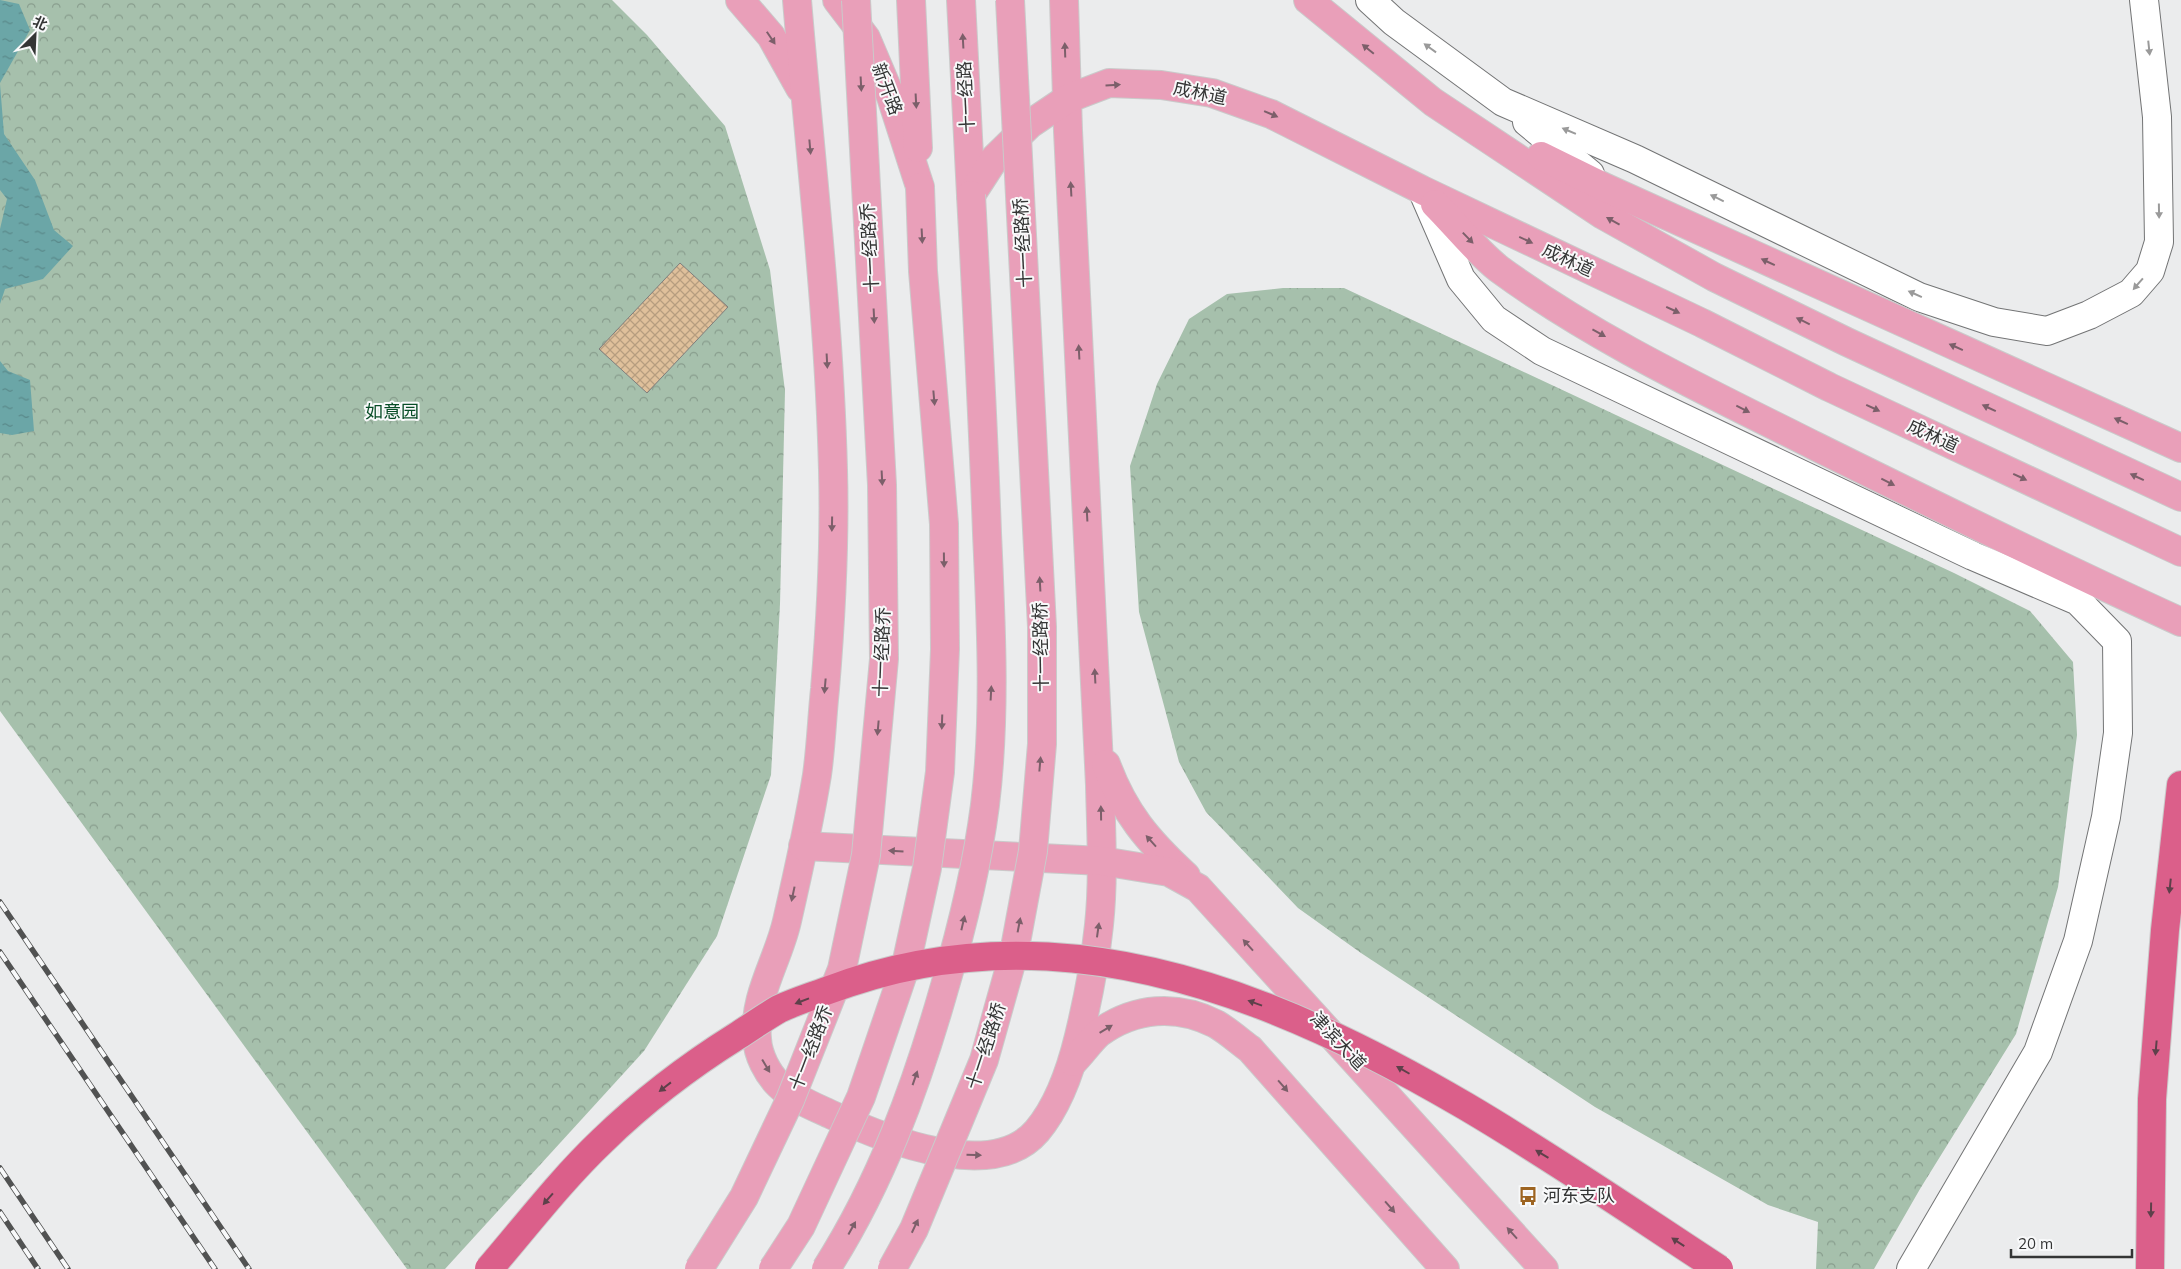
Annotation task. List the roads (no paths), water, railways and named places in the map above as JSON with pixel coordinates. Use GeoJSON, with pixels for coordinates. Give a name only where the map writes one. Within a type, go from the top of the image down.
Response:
{"type":"FeatureCollection","features":[{"type":"Feature","properties":{"kind":"highway"},"geometry":{"type":"LineString","coordinates":[[2150,1269],[2152,1099],[2165,930],[2181,785]]}},
{"type":"Feature","properties":{"kind":"highway"},"geometry":{"type":"LineString","coordinates":[[489,1269],[553,1193],[602,1140],[648,1101],[712,1052],[779,1009],[864,977],[931,961],[977,956],[1054,957],[1144,969],[1211,987],[1284,1013],[1385,1060],[1457,1102],[1559,1164],[1719,1269]]}},
{"type":"Feature","properties":{"kind":"main road"},"geometry":{"type":"LineString","coordinates":[[740,0],[771,36],[805,98]]}},
{"type":"Feature","properties":{"kind":"main road"},"geometry":{"type":"LineString","coordinates":[[797,0],[824,311],[833,472],[828,654],[817,773],[786,927],[759,1001],[757,1039],[763,1063],[780,1086],[819,1109],[868,1131],[925,1150],[979,1156],[1010,1149],[1034,1136],[1052,1111],[1072,1064],[1091,986],[1100,920],[1102,861],[1097,725],[1067,99],[1064,0]]}},
{"type":"Feature","properties":{"kind":"main road","name":"新开路"},"geometry":{"type":"LineString","coordinates":[[838,0],[866,38],[891,96],[920,187]]}},
{"type":"Feature","properties":{"kind":"main road","name":"十一经路乔"},"geometry":{"type":"LineString","coordinates":[[699,1269],[744,1197],[790,1100],[842,969],[866,856],[884,659],[882,533],[871,266],[856,0]]}},
{"type":"Feature","properties":{"kind":"main road"},"geometry":{"type":"LineString","coordinates":[[774,1269],[801,1226],[861,1097],[906,965],[927,868],[940,772],[945,668],[944,524],[924,271],[911,0]]}},
{"type":"Feature","properties":{"kind":"main road","name":"十一经路"},"geometry":{"type":"LineString","coordinates":[[961,0],[971,195]]}},
{"type":"Feature","properties":{"kind":"main road","name":"十一经路桥"},"geometry":{"type":"LineString","coordinates":[[892,1269],[914,1230],[984,1060],[1014,953],[1033,851],[1042,744],[1042,627],[1010,0]]}},
{"type":"Feature","properties":{"kind":"main road"},"geometry":{"type":"LineString","coordinates":[[1308,0],[1433,102],[1603,215],[1714,277],[1856,346],[2181,497]]}},
{"type":"Feature","properties":{"kind":"main road","name":"成林道"},"geometry":{"type":"LineString","coordinates":[[971,195],[995,158],[1030,124],[1067,99],[1109,84],[1161,85],[1212,93],[1271,114],[1422,190],[1702,323],[1829,387],[2181,552]]}},
{"type":"Feature","properties":{"kind":"main road"},"geometry":{"type":"LineString","coordinates":[[1433,102],[1606,188],[2181,448]]}},
{"type":"Feature","properties":{"kind":"main road"},"geometry":{"type":"LineString","coordinates":[[1606,188],[1714,277]]}},
{"type":"Feature","properties":{"kind":"main road"},"geometry":{"type":"LineString","coordinates":[[1422,190],[1497,267],[1568,316],[1781,429],[2028,552],[2181,622]]}},
{"type":"Feature","properties":{"kind":"main road"},"geometry":{"type":"LineString","coordinates":[[826,1269],[852,1228],[897,1131],[931,1034],[961,930],[975,865],[985,803],[992,665],[971,195]]}},
{"type":"Feature","properties":{"kind":"main road"},"geometry":{"type":"LineString","coordinates":[[1097,725],[1105,763],[1125,808],[1167,859],[1198,888]]}},
{"type":"Feature","properties":{"kind":"main road","name":"津滨大道"},"geometry":{"type":"LineString","coordinates":[[803,846],[1102,861],[1169,872],[1198,888],[1246,943],[1397,1104],[1544,1269]]}},
{"type":"Feature","properties":{"kind":"main road"},"geometry":{"type":"LineString","coordinates":[[1072,1064],[1098,1034],[1123,1019],[1152,1010],[1185,1014],[1216,1024],[1250,1049],[1445,1269]]}},
{"type":"Feature","properties":{"kind":"street"},"geometry":{"type":"LineString","coordinates":[[1370,0],[1394,22],[1502,102],[1606,188]]}},
{"type":"Feature","properties":{"kind":"street"},"geometry":{"type":"LineString","coordinates":[[1502,102],[1635,159],[1919,297],[1994,322],[2047,331],[2089,315],[2131,293],[2150,271],[2159,242],[2157,117],[2144,0]]}},
{"type":"Feature","properties":{"kind":"street"},"geometry":{"type":"LineString","coordinates":[[1422,190],[1461,279],[1494,319],[1542,351],[1973,556],[2078,601],[2117,640],[2118,733],[2106,817],[2078,941],[2038,1052],[1911,1269]]}},
{"type":"Feature","properties":{"kind":"street"},"geometry":{"type":"LineString","coordinates":[[1973,556],[2028,552]]}},
{"type":"Feature","properties":{"kind":"water"},"geometry":{"type":"Polygon","coordinates":[[[0,0],[19,4],[30,30],[0,83],[0,0]]]}},
{"type":"Feature","properties":{"kind":"water"},"geometry":{"type":"Polygon","coordinates":[[[0,84],[4,134],[35,180],[54,230],[73,246],[43,279],[5,289],[0,304],[0,229],[7,199],[0,190],[0,84]]]}},
{"type":"Feature","properties":{"kind":"water"},"geometry":{"type":"Polygon","coordinates":[[[0,361],[8,371],[30,380],[34,431],[12,435],[0,433],[0,361]]]}},
{"type":"Feature","properties":{"kind":"railway"},"geometry":{"type":"LineString","coordinates":[[0,902],[249,1269]]}},
{"type":"Feature","properties":{"kind":"railway"},"geometry":{"type":"LineString","coordinates":[[0,952],[215,1269]]}},
{"type":"Feature","properties":{"kind":"railway"},"geometry":{"type":"LineString","coordinates":[[0,1168],[68,1269]]}},
{"type":"Feature","properties":{"kind":"railway"},"geometry":{"type":"LineString","coordinates":[[0,1212],[38,1269]]}},
{"type":"Feature","properties":{"kind":"place","name":"河东支队"},"geometry":{"type":"Point","coordinates":[1528,1196]}},
{"type":"Feature","properties":{"kind":"park label","name":"如意园"},"geometry":{"type":"Point","coordinates":[392,412]}}]}
